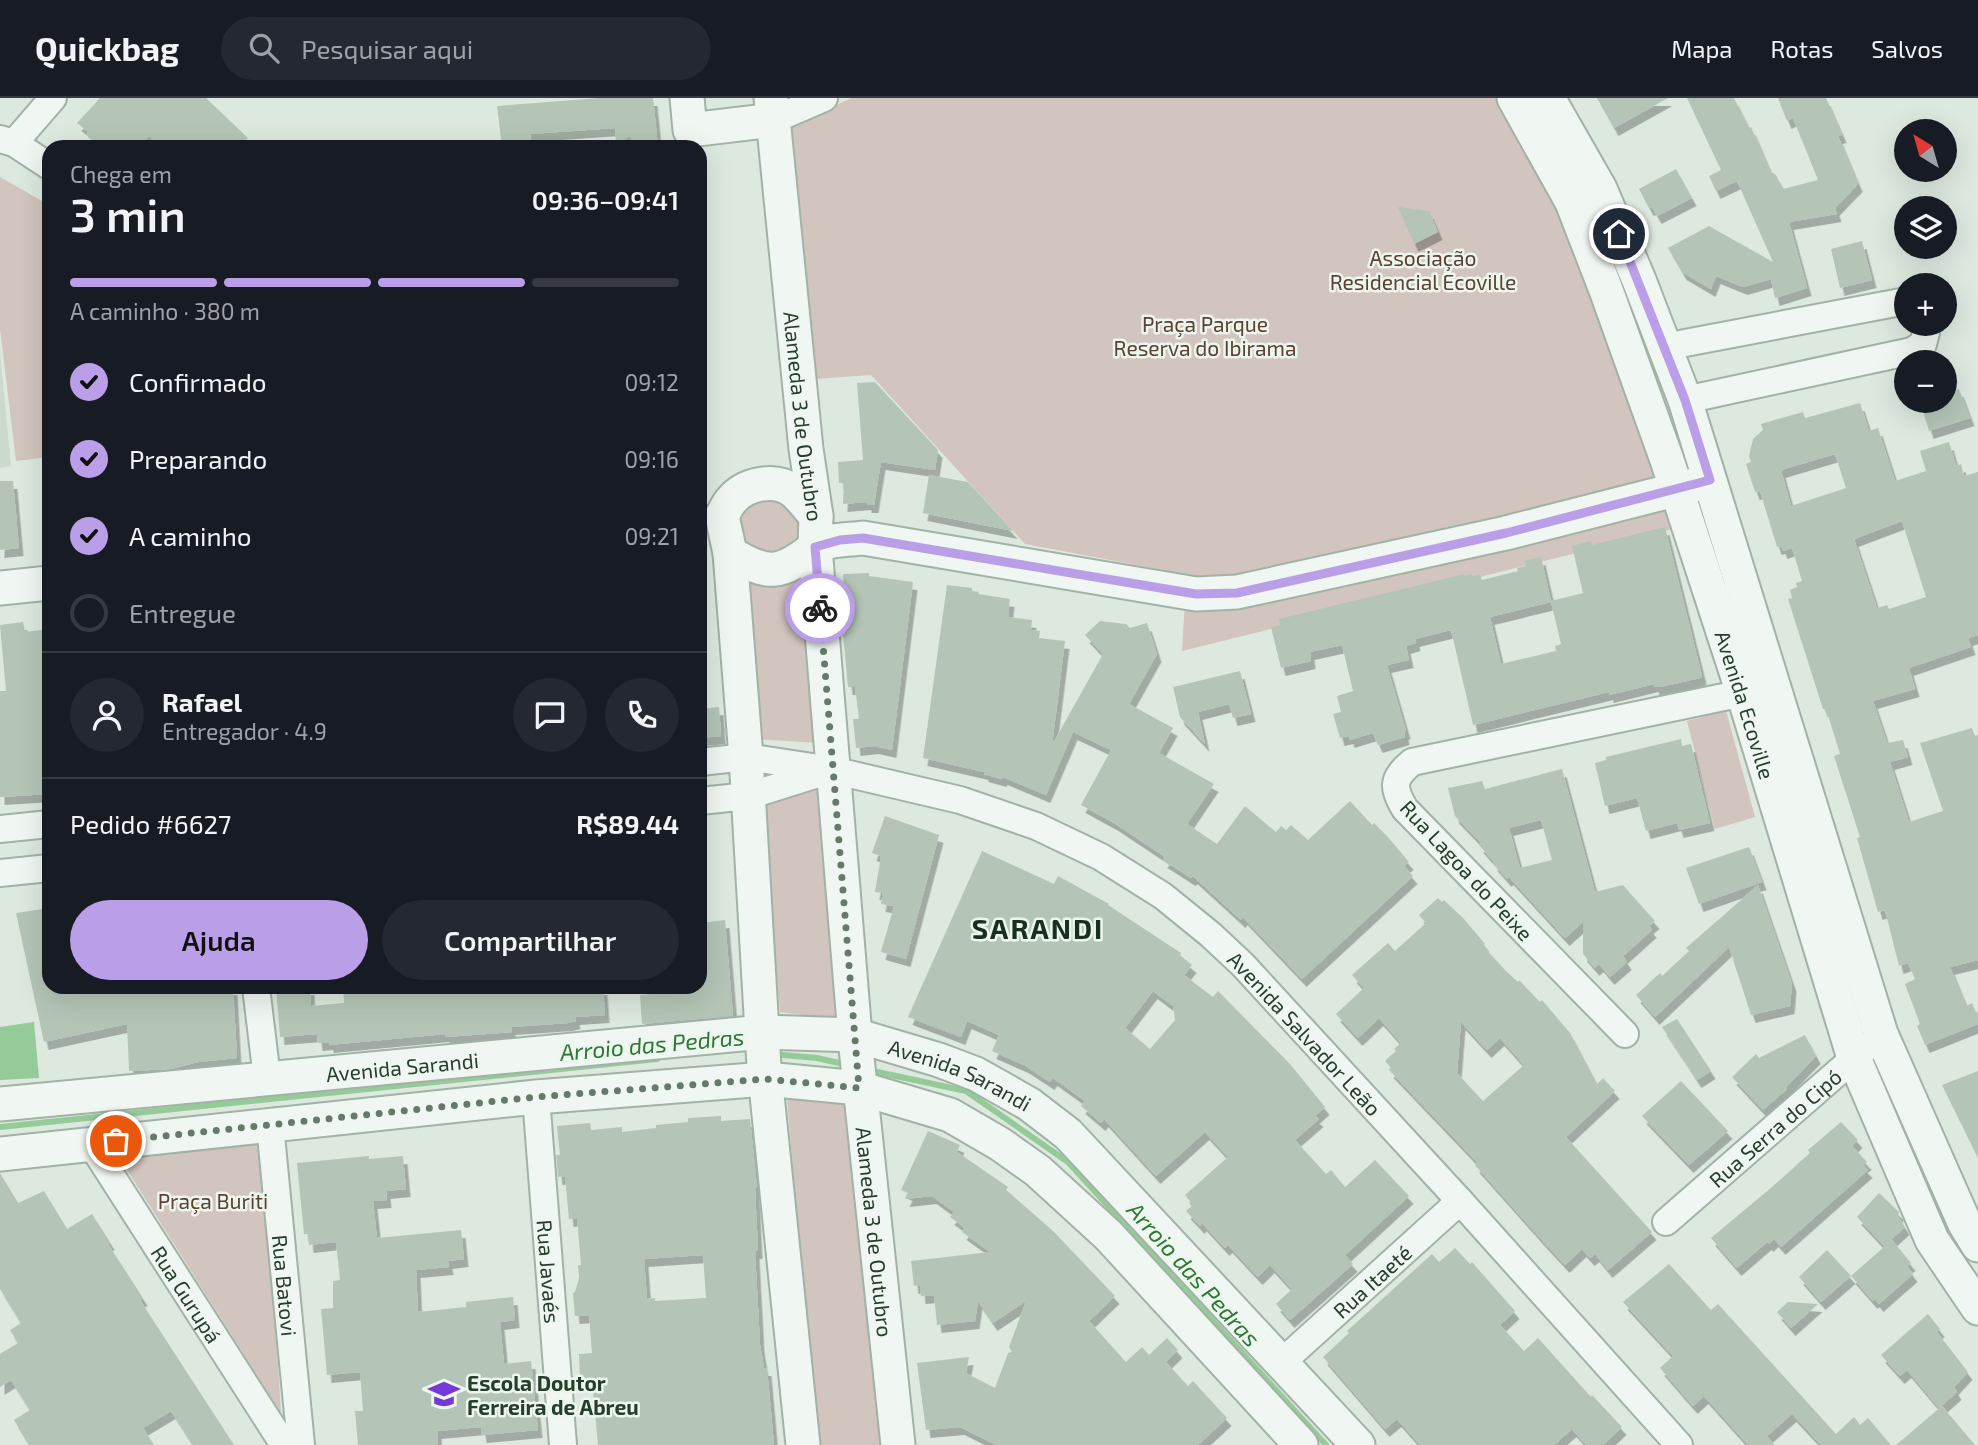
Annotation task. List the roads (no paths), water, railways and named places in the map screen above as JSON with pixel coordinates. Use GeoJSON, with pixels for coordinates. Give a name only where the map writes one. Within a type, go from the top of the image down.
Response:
{"type":"FeatureCollection","features":[{"type":"Feature","properties":{"kind":"street"},"geometry":{"type":"LineString","coordinates":[[42,162],[7,141],[53,98]]}},
{"type":"Feature","properties":{"kind":"street"},"geometry":{"type":"LineString","coordinates":[[688,114],[772,109],[824,98]]}},
{"type":"Feature","properties":{"kind":"street","name":"Avenida Ecoville"},"geometry":{"type":"LineString","coordinates":[[1514,98],[1572,202],[1677,490],[1743,693],[1854,1058],[1932,1240],[1978,1308]]}},
{"type":"Feature","properties":{"kind":"street","name":"Avenida Ecoville"},"geometry":{"type":"LineString","coordinates":[[1548,98],[1600,189],[1639,280],[1685,400],[1881,1034],[1965,1224],[1978,1245]]}},
{"type":"Feature","properties":{"kind":"street","name":"Alameda 3 de Outubro"},"geometry":{"type":"LineString","coordinates":[[772,109],[815,532],[857,1062],[898,1445]]}},
{"type":"Feature","properties":{"kind":"street"},"geometry":{"type":"LineString","coordinates":[[1606,290],[1639,280]]}},
{"type":"Feature","properties":{"kind":"street"},"geometry":{"type":"LineString","coordinates":[[1664,347],[1894,303]]}},
{"type":"Feature","properties":{"kind":"street"},"geometry":{"type":"LineString","coordinates":[[1685,400],[1912,351],[1923,344],[1925,336]]}},
{"type":"Feature","properties":{"kind":"street"},"geometry":{"type":"LineString","coordinates":[[778,484],[796,473],[808,460]]}},
{"type":"Feature","properties":{"kind":"street"},"geometry":{"type":"LineString","coordinates":[[803,1445],[764,1054],[746,757],[730,554],[711,517],[741,492],[766,483],[778,484],[792,490],[815,532],[840,540],[863,538],[1196,594],[1216,595],[1237,593],[1506,533],[1710,480]]}},
{"type":"Feature","properties":{"kind":"street"},"geometry":{"type":"LineString","coordinates":[[730,554],[748,564],[765,569],[782,569],[799,562],[815,532]]}},
{"type":"Feature","properties":{"kind":"street"},"geometry":{"type":"LineString","coordinates":[[0,588],[42,584]]}},
{"type":"Feature","properties":{"kind":"street","name":"Rua Lagoa do Peixe"},"geometry":{"type":"LineString","coordinates":[[1625,1034],[1405,809],[1395,785],[1400,772],[1412,762],[1743,693]]}},
{"type":"Feature","properties":{"kind":"street","name":"Avenida Salvador Leão"},"geometry":{"type":"LineString","coordinates":[[707,761],[746,757],[832,770],[960,800],[1036,827],[1101,857],[1163,896],[1211,934],[1243,965],[1679,1445]]}},
{"type":"Feature","properties":{"kind":"street"},"geometry":{"type":"LineString","coordinates":[[707,800],[748,796],[832,770]]}},
{"type":"Feature","properties":{"kind":"street"},"geometry":{"type":"LineString","coordinates":[[0,829],[42,825]]}},
{"type":"Feature","properties":{"kind":"street"},"geometry":{"type":"LineString","coordinates":[[0,873],[42,869]]}},
{"type":"Feature","properties":{"kind":"street"},"geometry":{"type":"LineString","coordinates":[[257,994],[267,1077]]}},
{"type":"Feature","properties":{"kind":"street","name":"Rua Serra do Cipó"},"geometry":{"type":"LineString","coordinates":[[1666,1222],[1881,1034]]}},
{"type":"Feature","properties":{"kind":"street","name":"Avenida Sarandi"},"geometry":{"type":"LineString","coordinates":[[0,1154],[536,1097],[764,1054],[857,1062],[1000,1144],[1038,1171],[1108,1235],[1301,1445]]}},
{"type":"Feature","properties":{"kind":"street","name":"Avenida Sarandi"},"geometry":{"type":"LineString","coordinates":[[0,1104],[267,1077],[764,1054],[857,1062],[939,1060],[976,1074],[1029,1104],[1068,1134],[1358,1445]]}},
{"type":"Feature","properties":{"kind":"street","name":"Rua Javaés"},"geometry":{"type":"LineString","coordinates":[[536,1097],[562,1445]]}},
{"type":"Feature","properties":{"kind":"street","name":"Rua Batovi"},"geometry":{"type":"LineString","coordinates":[[270,1125],[300,1445]]}},
{"type":"Feature","properties":{"kind":"street","name":"Rua Gurupá"},"geometry":{"type":"LineString","coordinates":[[91,1144],[284,1445]]}},
{"type":"Feature","properties":{"kind":"street","name":"Rua Itaeté"},"geometry":{"type":"LineString","coordinates":[[1282,1362],[1460,1201]]}},
{"type":"Feature","properties":{"kind":"waterway","name":"Arroio das Pedras"},"geometry":{"type":"LineString","coordinates":[[772,1054],[817,1058],[848,1065]]}},
{"type":"Feature","properties":{"kind":"waterway","name":"Arroio das Pedras"},"geometry":{"type":"LineString","coordinates":[[0,1127],[657,1059]]}},
{"type":"Feature","properties":{"kind":"waterway","name":"Arroio das Pedras"},"geometry":{"type":"LineString","coordinates":[[868,1070],[966,1091],[1068,1162],[1326,1445]]}},
{"type":"Feature","properties":{"kind":"place","name":"Escola Doutor Ferreira de Abreu"},"geometry":{"type":"Point","coordinates":[444,1394]}},
{"type":"Feature","properties":{"kind":"district","name":"SARANDI"},"geometry":{"type":"Point","coordinates":[1038,928]}},
{"type":"Feature","properties":{"kind":"park label","name":"Associação Residencial Ecoville"},"geometry":{"type":"Point","coordinates":[1423,269]}},
{"type":"Feature","properties":{"kind":"park label","name":"Praça Parque Reserva do Ibirama"},"geometry":{"type":"Point","coordinates":[1205,335]}},
{"type":"Feature","properties":{"kind":"park label","name":"Praça Buriti"},"geometry":{"type":"Point","coordinates":[213,1200]}}]}
